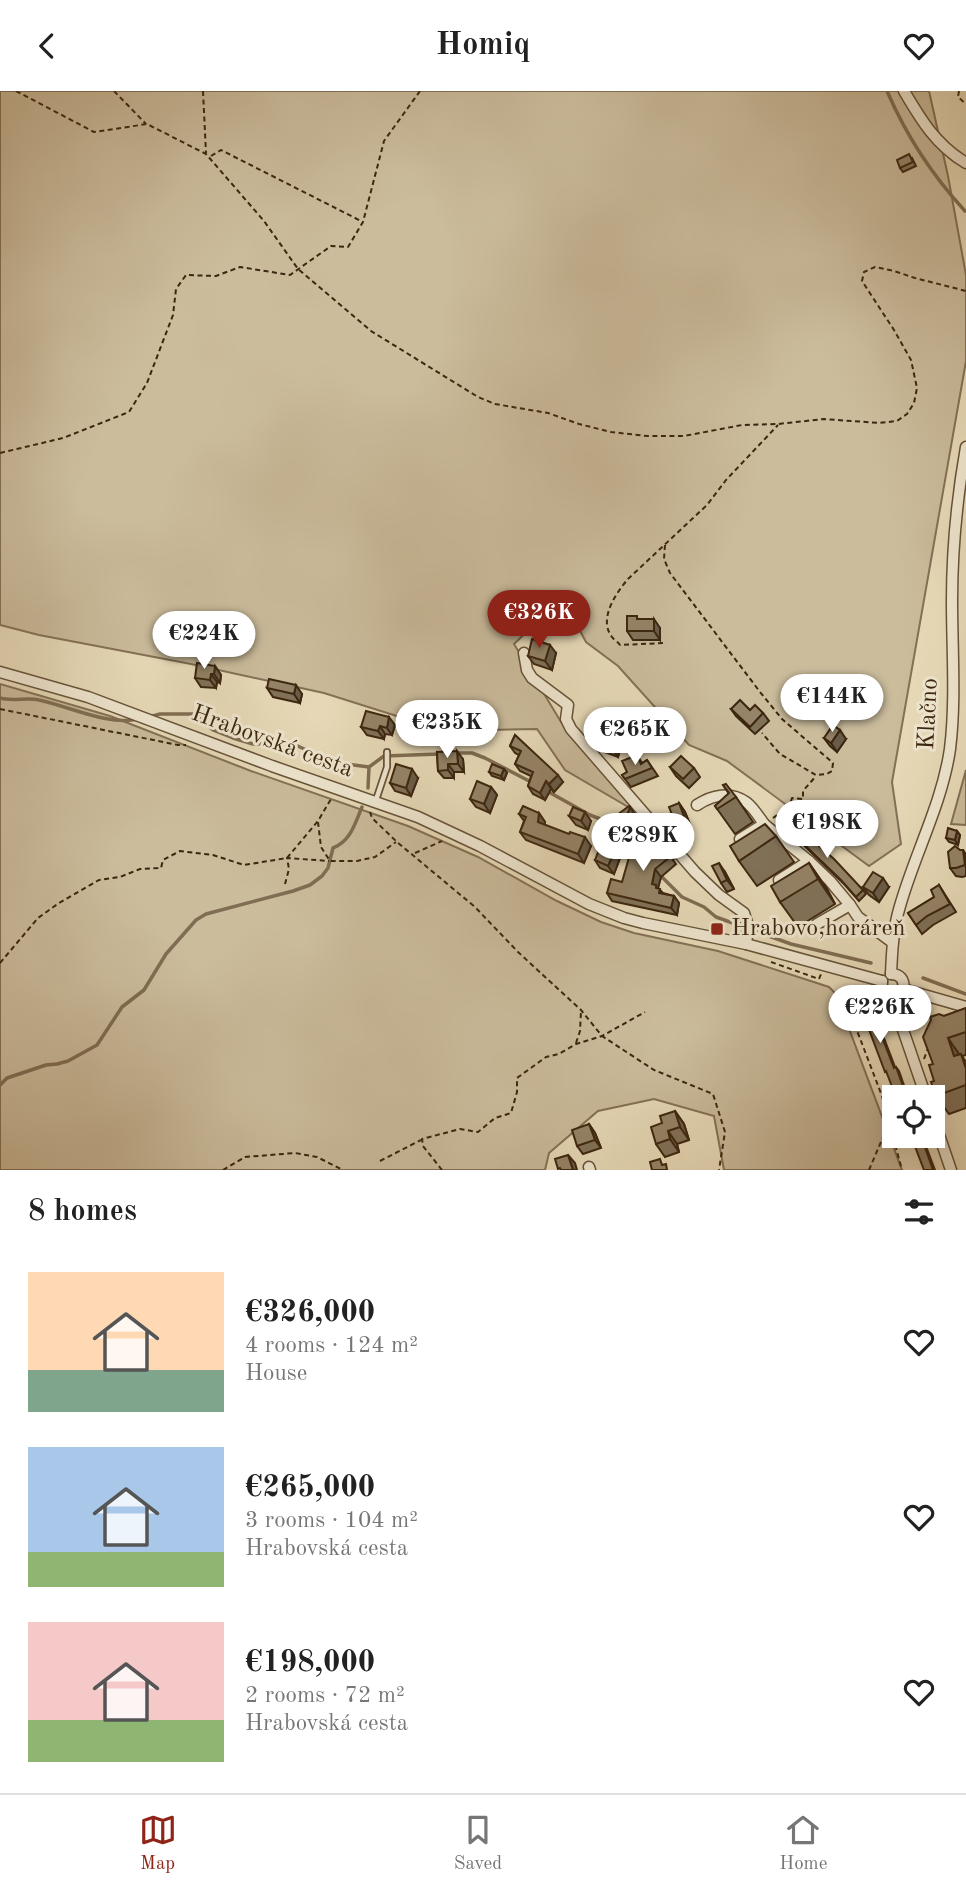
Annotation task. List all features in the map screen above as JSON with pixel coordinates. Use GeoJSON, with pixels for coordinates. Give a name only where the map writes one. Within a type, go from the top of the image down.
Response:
{"type":"FeatureCollection","features":[{"type":"Feature","properties":{"kind":"street"},"geometry":{"type":"LineString","coordinates":[[904,91],[926,129],[958,159],[966,163]]}},
{"type":"Feature","properties":{"kind":"street","name":"Klačno"},"geometry":{"type":"LineString","coordinates":[[891,974],[892,942],[900,906],[927,832],[947,764],[953,707],[952,586],[955,534],[966,447]]}},
{"type":"Feature","properties":{"kind":"street"},"geometry":{"type":"LineString","coordinates":[[524,653],[527,670],[532,678],[568,705],[566,719],[571,729],[695,872],[719,895],[744,913],[747,935]]}},
{"type":"Feature","properties":{"kind":"street","name":"Hrabovská cesta"},"geometry":{"type":"LineString","coordinates":[[0,672],[88,697],[372,804],[446,829],[576,897],[624,918],[643,923],[747,935],[882,981]]}},
{"type":"Feature","properties":{"kind":"street"},"geometry":{"type":"LineString","coordinates":[[697,805],[715,796],[729,796],[747,802],[764,824],[830,881],[858,917],[892,942]]}},
{"type":"Feature","properties":{"kind":"street"},"geometry":{"type":"LineString","coordinates":[[740,839],[764,824]]}},
{"type":"Feature","properties":{"kind":"street"},"geometry":{"type":"LineString","coordinates":[[779,880],[809,861]]}},
{"type":"Feature","properties":{"kind":"street"},"geometry":{"type":"LineString","coordinates":[[817,924],[850,905]]}},
{"type":"Feature","properties":{"kind":"street"},"geometry":{"type":"LineString","coordinates":[[891,974],[901,978],[904,985],[901,993],[895,997],[884,993],[882,989],[882,981],[891,974]]}},
{"type":"Feature","properties":{"kind":"street"},"geometry":{"type":"LineString","coordinates":[[903,989],[966,1007]]}},
{"type":"Feature","properties":{"kind":"street"},"geometry":{"type":"LineString","coordinates":[[895,997],[901,1024],[922,1085]]}},
{"type":"Feature","properties":{"kind":"street"},"geometry":{"type":"LineString","coordinates":[[944,1148],[951,1170]]}},
{"type":"Feature","properties":{"kind":"lane"},"geometry":{"type":"LineString","coordinates":[[372,804],[387,767],[387,752]]}},
{"type":"Feature","properties":{"kind":"path"},"geometry":{"type":"LineString","coordinates":[[16,91],[94,132],[147,124]]}},
{"type":"Feature","properties":{"kind":"path"},"geometry":{"type":"LineString","coordinates":[[114,91],[147,124],[210,157],[264,221],[298,269],[371,331],[478,397],[495,404],[548,413],[611,432],[684,436],[742,425],[824,419],[878,423],[897,421],[907,414],[914,403],[917,388],[911,360],[867,292],[862,281],[864,272],[875,267],[966,291]]}},
{"type":"Feature","properties":{"kind":"path"},"geometry":{"type":"LineString","coordinates":[[203,91],[205,154]]}},
{"type":"Feature","properties":{"kind":"path"},"geometry":{"type":"LineString","coordinates":[[0,453],[63,438],[129,412],[147,383],[173,315],[176,289],[186,275],[216,276],[240,267],[290,275],[331,246],[348,247],[363,222],[384,141],[420,91]]}},
{"type":"Feature","properties":{"kind":"path"},"geometry":{"type":"LineString","coordinates":[[959,91],[958,97],[966,104]]}},
{"type":"Feature","properties":{"kind":"path"},"geometry":{"type":"LineString","coordinates":[[210,157],[221,150],[363,222]]}},
{"type":"Feature","properties":{"kind":"path"},"geometry":{"type":"LineString","coordinates":[[663,643],[621,645],[611,636],[607,624],[609,609],[618,590],[707,505],[726,480],[778,424]]}},
{"type":"Feature","properties":{"kind":"path"},"geometry":{"type":"LineString","coordinates":[[665,545],[664,559],[670,573],[782,719],[833,763],[832,771],[816,775],[780,754],[762,733]]}},
{"type":"Feature","properties":{"kind":"path"},"geometry":{"type":"LineString","coordinates":[[0,709],[178,745],[190,744]]}},
{"type":"Feature","properties":{"kind":"path"},"geometry":{"type":"LineString","coordinates":[[764,824],[789,807],[792,798],[803,799],[803,791],[816,775]]}},
{"type":"Feature","properties":{"kind":"path"},"geometry":{"type":"LineString","coordinates":[[287,858],[318,821],[334,795]]}},
{"type":"Feature","properties":{"kind":"path"},"geometry":{"type":"LineString","coordinates":[[372,804],[372,818],[475,907],[581,1010],[602,1035],[653,1070],[713,1094],[724,1132],[719,1170]]}},
{"type":"Feature","properties":{"kind":"path"},"geometry":{"type":"LineString","coordinates":[[318,821],[321,847],[330,861]]}},
{"type":"Feature","properties":{"kind":"path"},"geometry":{"type":"LineString","coordinates":[[413,853],[446,839]]}},
{"type":"Feature","properties":{"kind":"path"},"geometry":{"type":"LineString","coordinates":[[0,963],[38,918],[59,903],[99,880],[120,877],[140,869],[161,868],[163,860],[180,851],[213,855],[244,865],[287,858],[357,861],[375,857],[397,842]]}},
{"type":"Feature","properties":{"kind":"path"},"geometry":{"type":"LineString","coordinates":[[285,884],[289,869],[287,858]]}},
{"type":"Feature","properties":{"kind":"path"},"geometry":{"type":"LineString","coordinates":[[864,984],[848,1007],[882,1093]]}},
{"type":"Feature","properties":{"kind":"path"},"geometry":{"type":"LineString","coordinates":[[576,1044],[581,1010]]}},
{"type":"Feature","properties":{"kind":"path"},"geometry":{"type":"LineString","coordinates":[[380,1161],[422,1139],[460,1129],[478,1132],[495,1118],[511,1113],[517,1092],[517,1078],[546,1057],[602,1035],[645,1012]]}},
{"type":"Feature","properties":{"kind":"path"},"geometry":{"type":"LineString","coordinates":[[923,1061],[931,1041]]}},
{"type":"Feature","properties":{"kind":"path"},"geometry":{"type":"LineString","coordinates":[[422,1139],[423,1146],[442,1170]]}},
{"type":"Feature","properties":{"kind":"path"},"geometry":{"type":"LineString","coordinates":[[869,1170],[882,1140]]}},
{"type":"Feature","properties":{"kind":"path"},"geometry":{"type":"LineString","coordinates":[[897,1148],[902,1170]]}},
{"type":"Feature","properties":{"kind":"path"},"geometry":{"type":"LineString","coordinates":[[223,1170],[245,1157],[295,1153],[317,1157],[343,1170]]}},
{"type":"Feature","properties":{"kind":"shaded area"},"geometry":{"type":"Polygon","coordinates":[[[0,91],[929,91],[966,275],[966,361],[892,782],[901,844],[869,866],[727,761],[689,745],[618,666],[586,642],[570,612],[533,626],[514,644],[561,722],[635,811],[565,770],[537,729],[444,731],[324,693],[0,625],[0,91]]]}},
{"type":"Feature","properties":{"kind":"shaded area"},"geometry":{"type":"Polygon","coordinates":[[[0,684],[110,716],[251,771],[408,826],[478,857],[601,922],[634,933],[718,951],[829,987],[836,994],[882,1117],[882,1148],[894,1148],[902,1170],[724,1170],[714,1116],[654,1099],[598,1111],[549,1153],[545,1170],[0,1170],[0,684]]]}},
{"type":"Feature","properties":{"kind":"shaded area"},"geometry":{"type":"Polygon","coordinates":[[[966,770],[966,825],[951,824],[966,770]]]}},
{"type":"Feature","properties":{"kind":"building"},"geometry":{"type":"Polygon","coordinates":[[[909,154],[913,162],[900,168],[897,160],[909,154]]]}},
{"type":"Feature","properties":{"kind":"building"},"geometry":{"type":"Polygon","coordinates":[[[627,616],[654,619],[654,631],[627,631],[627,616]]]}},
{"type":"Feature","properties":{"kind":"building"},"geometry":{"type":"Polygon","coordinates":[[[532,639],[550,645],[545,661],[528,656],[532,639]]]}},
{"type":"Feature","properties":{"kind":"building"},"geometry":{"type":"Polygon","coordinates":[[[197,663],[215,666],[210,680],[195,678],[197,663]]]}},
{"type":"Feature","properties":{"kind":"building"},"geometry":{"type":"Polygon","coordinates":[[[269,679],[296,685],[294,694],[267,688],[269,679]]]}},
{"type":"Feature","properties":{"kind":"building"},"geometry":{"type":"Polygon","coordinates":[[[740,700],[750,710],[755,705],[763,713],[750,727],[731,709],[740,700]]]}},
{"type":"Feature","properties":{"kind":"building"},"geometry":{"type":"Polygon","coordinates":[[[366,711],[389,717],[387,728],[380,726],[378,731],[361,727],[366,711]]]}},
{"type":"Feature","properties":{"kind":"building"},"geometry":{"type":"Polygon","coordinates":[[[833,725],[840,730],[831,743],[824,738],[833,725]]]}},
{"type":"Feature","properties":{"kind":"building"},"geometry":{"type":"Polygon","coordinates":[[[597,728],[616,734],[612,748],[593,741],[597,728]]]}},
{"type":"Feature","properties":{"kind":"building"},"geometry":{"type":"Polygon","coordinates":[[[515,735],[558,775],[549,784],[546,781],[540,793],[528,786],[533,772],[515,764],[521,751],[510,746],[515,735]]]}},
{"type":"Feature","properties":{"kind":"building"},"geometry":{"type":"Polygon","coordinates":[[[457,751],[458,764],[448,764],[448,770],[438,771],[437,752],[457,751]]]}},
{"type":"Feature","properties":{"kind":"building"},"geometry":{"type":"Polygon","coordinates":[[[637,755],[641,764],[647,760],[652,768],[625,779],[622,775],[627,772],[622,761],[637,755]]]}},
{"type":"Feature","properties":{"kind":"building"},"geometry":{"type":"Polygon","coordinates":[[[681,756],[694,768],[683,779],[670,767],[681,756]]]}},
{"type":"Feature","properties":{"kind":"building"},"geometry":{"type":"Polygon","coordinates":[[[396,764],[412,769],[406,788],[390,783],[396,764]]]}},
{"type":"Feature","properties":{"kind":"building"},"geometry":{"type":"Polygon","coordinates":[[[492,764],[504,769],[501,776],[489,772],[492,764]]]}},
{"type":"Feature","properties":{"kind":"building"},"geometry":{"type":"Polygon","coordinates":[[[477,781],[491,787],[484,804],[470,799],[477,781]]]}},
{"type":"Feature","properties":{"kind":"building"},"geometry":{"type":"Polygon","coordinates":[[[726,784],[736,797],[717,809],[715,806],[729,793],[723,785],[726,784]]]}},
{"type":"Feature","properties":{"kind":"building"},"geometry":{"type":"Polygon","coordinates":[[[679,803],[685,819],[675,822],[669,807],[679,803]]]}},
{"type":"Feature","properties":{"kind":"building"},"geometry":{"type":"Polygon","coordinates":[[[523,806],[539,813],[538,822],[585,837],[578,854],[520,832],[526,817],[519,814],[523,806]]]}},
{"type":"Feature","properties":{"kind":"building"},"geometry":{"type":"Polygon","coordinates":[[[629,806],[626,818],[617,826],[613,818],[629,806]]]}},
{"type":"Feature","properties":{"kind":"building"},"geometry":{"type":"Polygon","coordinates":[[[573,807],[585,812],[581,821],[569,816],[573,807]]]}},
{"type":"Feature","properties":{"kind":"building"},"geometry":{"type":"Polygon","coordinates":[[[639,822],[660,848],[664,846],[669,852],[667,853],[670,857],[655,869],[652,884],[660,889],[659,893],[674,896],[671,908],[607,893],[611,879],[622,882],[630,854],[636,855],[640,840],[635,834],[639,822]]]}},
{"type":"Feature","properties":{"kind":"building"},"geometry":{"type":"Polygon","coordinates":[[[765,824],[776,836],[739,861],[730,846],[765,824]]]}},
{"type":"Feature","properties":{"kind":"building"},"geometry":{"type":"Polygon","coordinates":[[[794,824],[834,859],[863,890],[856,897],[788,829],[794,824]]]}},
{"type":"Feature","properties":{"kind":"building"},"geometry":{"type":"Polygon","coordinates":[[[948,828],[957,831],[955,840],[946,838],[948,828]]]}},
{"type":"Feature","properties":{"kind":"building"},"geometry":{"type":"Polygon","coordinates":[[[601,845],[615,850],[608,866],[595,860],[601,845]]]}},
{"type":"Feature","properties":{"kind":"building"},"geometry":{"type":"Polygon","coordinates":[[[955,846],[963,850],[965,865],[950,868],[948,852],[955,846]]]}},
{"type":"Feature","properties":{"kind":"building"},"geometry":{"type":"Polygon","coordinates":[[[719,863],[727,880],[721,883],[712,866],[719,863]]]}},
{"type":"Feature","properties":{"kind":"building"},"geometry":{"type":"Polygon","coordinates":[[[809,863],[818,879],[780,902],[771,886],[809,863]]]}},
{"type":"Feature","properties":{"kind":"building"},"geometry":{"type":"Polygon","coordinates":[[[873,872],[883,878],[873,893],[863,887],[873,872]]]}},
{"type":"Feature","properties":{"kind":"building"},"geometry":{"type":"Polygon","coordinates":[[[939,885],[950,904],[916,925],[908,913],[934,897],[931,890],[939,885]]]}},
{"type":"Feature","properties":{"kind":"building"},"geometry":{"type":"Polygon","coordinates":[[[862,991],[903,1085],[891,1085],[852,994],[862,991]]]}},
{"type":"Feature","properties":{"kind":"building"},"geometry":{"type":"Polygon","coordinates":[[[966,1008],[966,1032],[948,1038],[954,1056],[961,1054],[966,1065],[966,1085],[945,1093],[945,1085],[932,1085],[931,1082],[934,1081],[929,1065],[933,1064],[923,1037],[930,1017],[939,1014],[944,1016],[966,1008]]]}},
{"type":"Feature","properties":{"kind":"building"},"geometry":{"type":"Polygon","coordinates":[[[675,1111],[680,1127],[668,1131],[670,1139],[656,1144],[651,1127],[662,1123],[660,1116],[675,1111]]]}},
{"type":"Feature","properties":{"kind":"building"},"geometry":{"type":"Polygon","coordinates":[[[589,1124],[595,1140],[577,1146],[572,1130],[589,1124]]]}},
{"type":"Feature","properties":{"kind":"building"},"geometry":{"type":"Polygon","coordinates":[[[916,1148],[925,1148],[933,1170],[924,1170],[916,1148]]]}},
{"type":"Feature","properties":{"kind":"building"},"geometry":{"type":"Polygon","coordinates":[[[568,1155],[573,1170],[558,1169],[555,1159],[568,1155]]]}},
{"type":"Feature","properties":{"kind":"building"},"geometry":{"type":"Polygon","coordinates":[[[660,1159],[662,1165],[666,1164],[667,1170],[652,1170],[650,1162],[660,1159]]]}},
{"type":"Feature","properties":{"kind":"waterway"},"geometry":{"type":"LineString","coordinates":[[887,91],[921,154],[965,211]]}},
{"type":"Feature","properties":{"kind":"waterway"},"geometry":{"type":"LineString","coordinates":[[0,698],[39,700],[114,720],[138,719]]}},
{"type":"Feature","properties":{"kind":"waterway"},"geometry":{"type":"LineString","coordinates":[[149,717],[160,714],[194,714],[213,730],[233,738],[253,744],[291,743],[322,757],[369,767],[384,756],[440,754]]}},
{"type":"Feature","properties":{"kind":"waterway"},"geometry":{"type":"LineString","coordinates":[[455,753],[472,753],[531,782]]}},
{"type":"Feature","properties":{"kind":"waterway"},"geometry":{"type":"LineString","coordinates":[[368,788],[369,767]]}},
{"type":"Feature","properties":{"kind":"waterway"},"geometry":{"type":"LineString","coordinates":[[547,791],[590,815],[613,824],[639,855]]}},
{"type":"Feature","properties":{"kind":"waterway"},"geometry":{"type":"LineString","coordinates":[[0,1085],[7,1078],[68,1061],[97,1045],[122,1007],[144,990],[166,954],[196,920],[206,914],[293,891],[310,885],[322,876],[328,868],[333,848],[348,836],[362,807]]}},
{"type":"Feature","properties":{"kind":"waterway"},"geometry":{"type":"LineString","coordinates":[[660,875],[682,897],[704,907],[716,917],[791,944],[871,963]]}},
{"type":"Feature","properties":{"kind":"waterway"},"geometry":{"type":"LineString","coordinates":[[923,978],[966,994]]}},
{"type":"Feature","properties":{"kind":"place","name":"Hrabovo,horáreň"},"geometry":{"type":"Point","coordinates":[717,929]}}]}
